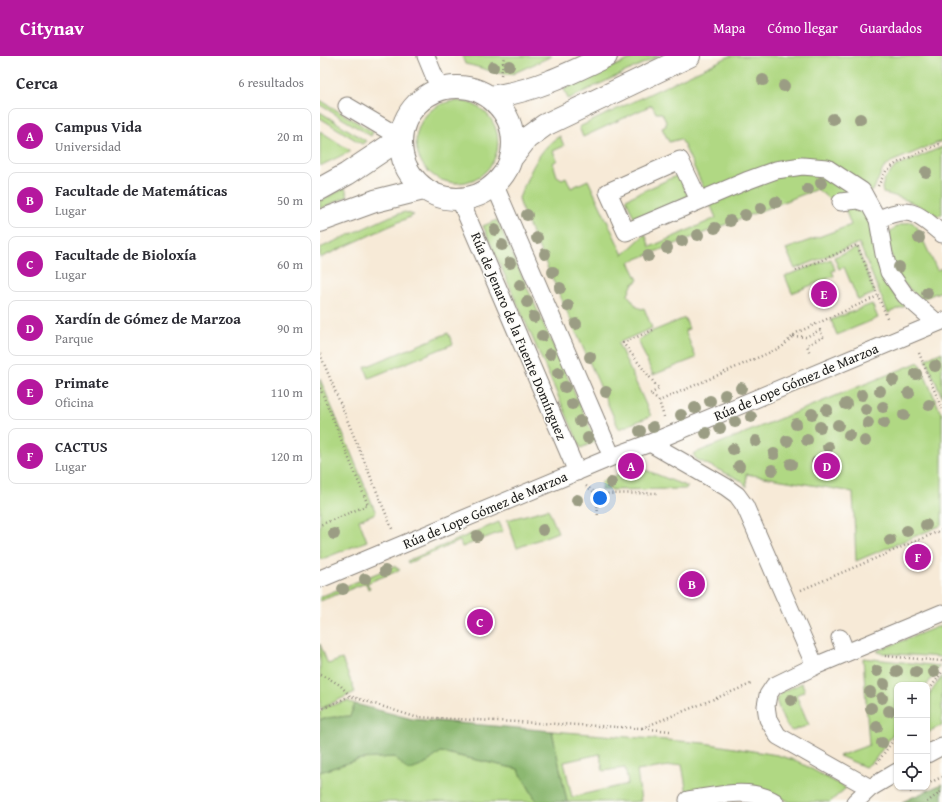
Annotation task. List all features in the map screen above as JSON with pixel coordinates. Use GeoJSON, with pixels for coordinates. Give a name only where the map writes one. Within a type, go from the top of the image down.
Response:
{"type":"FeatureCollection","features":[{"type":"Feature","properties":{"kind":"main road"},"geometry":{"type":"LineString","coordinates":[[490,97],[520,92],[536,87],[570,74],[606,56]]}},
{"type":"Feature","properties":{"kind":"main road"},"geometry":{"type":"LineString","coordinates":[[513,156],[527,138],[545,125],[689,56]]}},
{"type":"Feature","properties":{"kind":"main road"},"geometry":{"type":"LineString","coordinates":[[453,87],[478,91],[490,97],[502,108],[510,123],[514,139],[513,156],[507,172],[495,186],[479,196],[460,200],[440,198],[423,189],[410,175],[402,157],[401,138],[405,122],[413,108],[425,97],[440,90],[453,87]]}},
{"type":"Feature","properties":{"kind":"main road"},"geometry":{"type":"LineString","coordinates":[[320,189],[354,170],[401,138]]}},
{"type":"Feature","properties":{"kind":"main road"},"geometry":{"type":"LineString","coordinates":[[320,222],[374,201],[423,189]]}},
{"type":"Feature","properties":{"kind":"street"},"geometry":{"type":"LineString","coordinates":[[426,56],[440,90]]}},
{"type":"Feature","properties":{"kind":"street"},"geometry":{"type":"LineString","coordinates":[[347,106],[401,138]]}},
{"type":"Feature","properties":{"kind":"street"},"geometry":{"type":"LineString","coordinates":[[699,200],[680,160],[608,192],[626,232],[699,200],[776,170],[802,166],[827,168],[862,191],[878,220],[889,272],[905,295],[940,322]]}},
{"type":"Feature","properties":{"kind":"street"},"geometry":{"type":"LineString","coordinates":[[495,186],[612,457]]}},
{"type":"Feature","properties":{"kind":"street","name":"Rúa de Jenaro de la Fuente Domínguez"},"geometry":{"type":"LineString","coordinates":[[460,200],[581,478]]}},
{"type":"Feature","properties":{"kind":"street"},"geometry":{"type":"LineString","coordinates":[[841,202],[857,200],[869,204]]}},
{"type":"Feature","properties":{"kind":"street"},"geometry":{"type":"LineString","coordinates":[[878,220],[889,214],[904,211],[920,216],[942,234]]}},
{"type":"Feature","properties":{"kind":"street","name":"Rúa de Lope Gómez de Marzoa"},"geometry":{"type":"LineString","coordinates":[[320,579],[581,478],[612,457],[650,443],[940,322]]}},
{"type":"Feature","properties":{"kind":"street"},"geometry":{"type":"LineString","coordinates":[[650,443],[726,486],[737,495],[746,506],[815,666]]}},
{"type":"Feature","properties":{"kind":"street"},"geometry":{"type":"LineString","coordinates":[[870,788],[778,736],[768,719],[766,706],[768,695],[774,686],[815,666],[843,645],[862,646],[942,613]]}},
{"type":"Feature","properties":{"kind":"street"},"geometry":{"type":"LineString","coordinates":[[930,752],[942,746]]}},
{"type":"Feature","properties":{"kind":"street"},"geometry":{"type":"LineString","coordinates":[[855,802],[870,788],[894,774]]}},
{"type":"Feature","properties":{"kind":"street"},"geometry":{"type":"LineString","coordinates":[[688,800],[747,793],[759,795],[775,802]]}},
{"type":"Feature","properties":{"kind":"path"},"geometry":{"type":"LineString","coordinates":[[500,77],[504,56]]}},
{"type":"Feature","properties":{"kind":"path"},"geometry":{"type":"LineString","coordinates":[[869,204],[886,171],[897,163],[942,143]]}},
{"type":"Feature","properties":{"kind":"path"},"geometry":{"type":"LineString","coordinates":[[796,271],[857,245],[888,320]]}},
{"type":"Feature","properties":{"kind":"path"},"geometry":{"type":"LineString","coordinates":[[660,401],[782,347],[796,332],[878,296]]}},
{"type":"Feature","properties":{"kind":"path"},"geometry":{"type":"LineString","coordinates":[[653,330],[623,344],[659,389],[650,394],[660,401],[664,416]]}},
{"type":"Feature","properties":{"kind":"path"},"geometry":{"type":"LineString","coordinates":[[792,336],[806,337],[820,330],[823,337],[807,344],[810,354]]}},
{"type":"Feature","properties":{"kind":"path"},"geometry":{"type":"LineString","coordinates":[[919,353],[942,409]]}},
{"type":"Feature","properties":{"kind":"path"},"geometry":{"type":"LineString","coordinates":[[320,354],[394,533]]}},
{"type":"Feature","properties":{"kind":"path"},"geometry":{"type":"LineString","coordinates":[[320,388],[368,505],[320,525]]}},
{"type":"Feature","properties":{"kind":"path"},"geometry":{"type":"LineString","coordinates":[[581,478],[597,494],[598,521]]}},
{"type":"Feature","properties":{"kind":"path"},"geometry":{"type":"LineString","coordinates":[[597,494],[657,493]]}},
{"type":"Feature","properties":{"kind":"path"},"geometry":{"type":"LineString","coordinates":[[785,597],[942,530]]}},
{"type":"Feature","properties":{"kind":"path"},"geometry":{"type":"LineString","coordinates":[[862,646],[874,655],[942,661]]}},
{"type":"Feature","properties":{"kind":"path"},"geometry":{"type":"LineString","coordinates":[[930,689],[942,672]]}},
{"type":"Feature","properties":{"kind":"path"},"geometry":{"type":"LineString","coordinates":[[320,675],[340,685],[350,696],[416,717],[640,728],[670,731]]}},
{"type":"Feature","properties":{"kind":"path"},"geometry":{"type":"LineString","coordinates":[[640,728],[751,684]]}},
{"type":"Feature","properties":{"kind":"path"},"geometry":{"type":"LineString","coordinates":[[320,712],[324,708],[350,696]]}},
{"type":"Feature","properties":{"kind":"path"},"geometry":{"type":"LineString","coordinates":[[873,768],[894,739]]}},
{"type":"Feature","properties":{"kind":"path"},"geometry":{"type":"LineString","coordinates":[[930,783],[942,777]]}},
{"type":"Feature","properties":{"kind":"path"},"geometry":{"type":"LineString","coordinates":[[910,792],[914,790]]}},
{"type":"Feature","properties":{"kind":"path"},"geometry":{"type":"LineString","coordinates":[[927,802],[942,791]]}},
{"type":"Feature","properties":{"kind":"green space"},"geometry":{"type":"Polygon","coordinates":[[[462,56],[552,56],[512,74],[506,74],[465,64],[462,56]]]}},
{"type":"Feature","properties":{"kind":"green space"},"geometry":{"type":"Polygon","coordinates":[[[637,56],[659,56],[568,99],[564,89],[637,56]]]}},
{"type":"Feature","properties":{"kind":"green space"},"geometry":{"type":"Polygon","coordinates":[[[730,56],[942,56],[942,141],[891,162],[883,169],[873,191],[868,192],[829,162],[705,191],[681,139],[669,142],[662,128],[666,126],[666,122],[662,113],[656,113],[652,105],[583,137],[579,127],[730,56]]]}},
{"type":"Feature","properties":{"kind":"green space"},"geometry":{"type":"Polygon","coordinates":[[[320,100],[373,132],[371,136],[320,105],[320,100]]]}},
{"type":"Feature","properties":{"kind":"green space"},"geometry":{"type":"Polygon","coordinates":[[[457,101],[473,104],[486,113],[495,126],[498,142],[495,158],[486,171],[473,180],[457,183],[441,180],[428,171],[419,158],[416,142],[419,126],[428,113],[441,104],[457,101]]]}},
{"type":"Feature","properties":{"kind":"green space"},"geometry":{"type":"Polygon","coordinates":[[[320,112],[366,141],[362,144],[320,118],[320,112]]]}},
{"type":"Feature","properties":{"kind":"green space"},"geometry":{"type":"Polygon","coordinates":[[[320,131],[351,151],[320,166],[320,131]]]}},
{"type":"Feature","properties":{"kind":"green space"},"geometry":{"type":"Polygon","coordinates":[[[560,136],[564,146],[553,151],[557,160],[553,163],[557,176],[562,179],[566,177],[571,188],[588,180],[623,255],[645,234],[650,247],[716,218],[710,204],[752,185],[781,175],[812,173],[827,176],[857,193],[829,199],[817,189],[629,262],[638,280],[632,285],[628,295],[637,307],[642,309],[644,308],[652,328],[618,343],[651,416],[619,429],[522,210],[519,198],[530,172],[540,155],[552,141],[560,136]]]}},
{"type":"Feature","properties":{"kind":"green space"},"geometry":{"type":"Polygon","coordinates":[[[942,147],[942,214],[938,216],[904,199],[883,193],[882,188],[884,180],[895,167],[942,147]]]}},
{"type":"Feature","properties":{"kind":"green space"},"geometry":{"type":"Polygon","coordinates":[[[678,175],[688,196],[635,220],[626,199],[678,175]]]}},
{"type":"Feature","properties":{"kind":"green space"},"geometry":{"type":"Polygon","coordinates":[[[345,188],[348,196],[320,209],[320,201],[345,188]]]}},
{"type":"Feature","properties":{"kind":"green space"},"geometry":{"type":"Polygon","coordinates":[[[852,207],[867,214],[872,244],[883,278],[905,306],[888,313],[859,243],[795,269],[786,249],[851,225],[845,209],[852,207]]]}},
{"type":"Feature","properties":{"kind":"green space"},"geometry":{"type":"Polygon","coordinates":[[[405,212],[414,215],[320,258],[320,248],[391,216],[405,212]]]}},
{"type":"Feature","properties":{"kind":"green space"},"geometry":{"type":"Polygon","coordinates":[[[497,220],[596,441],[581,448],[483,226],[497,220]]]}},
{"type":"Feature","properties":{"kind":"green space"},"geometry":{"type":"Polygon","coordinates":[[[912,222],[917,227],[937,270],[942,268],[942,291],[921,299],[906,286],[899,277],[889,245],[892,230],[903,224],[912,222]]]}},
{"type":"Feature","properties":{"kind":"green space"},"geometry":{"type":"Polygon","coordinates":[[[857,248],[875,293],[858,300],[844,267],[839,269],[834,257],[857,248]]]}},
{"type":"Feature","properties":{"kind":"green space"},"geometry":{"type":"Polygon","coordinates":[[[831,259],[835,270],[832,271],[834,276],[792,293],[785,276],[831,259]]]}},
{"type":"Feature","properties":{"kind":"green space"},"geometry":{"type":"Polygon","coordinates":[[[872,304],[878,318],[837,335],[831,320],[872,304]]]}},
{"type":"Feature","properties":{"kind":"green space"},"geometry":{"type":"Polygon","coordinates":[[[685,318],[689,329],[685,330],[696,358],[653,375],[638,340],[653,331],[685,318]]]}},
{"type":"Feature","properties":{"kind":"green space"},"geometry":{"type":"Polygon","coordinates":[[[448,333],[453,344],[369,378],[365,367],[448,333]]]}},
{"type":"Feature","properties":{"kind":"green space"},"geometry":{"type":"Polygon","coordinates":[[[942,352],[942,397],[926,359],[942,352]]]}},
{"type":"Feature","properties":{"kind":"green space"},"geometry":{"type":"Polygon","coordinates":[[[919,362],[942,415],[942,525],[856,561],[853,492],[746,474],[747,487],[740,480],[696,459],[693,454],[919,362]]]}},
{"type":"Feature","properties":{"kind":"green space"},"geometry":{"type":"Polygon","coordinates":[[[320,379],[376,513],[359,520],[367,541],[320,560],[320,379]]]}},
{"type":"Feature","properties":{"kind":"green space"},"geometry":{"type":"Polygon","coordinates":[[[638,467],[688,487],[685,489],[601,490],[602,481],[638,467]]]}},
{"type":"Feature","properties":{"kind":"green space"},"geometry":{"type":"Polygon","coordinates":[[[548,509],[558,532],[517,548],[507,520],[548,509]]]}},
{"type":"Feature","properties":{"kind":"green space"},"geometry":{"type":"Polygon","coordinates":[[[499,522],[503,531],[462,547],[460,541],[408,563],[407,561],[499,522]]]}},
{"type":"Feature","properties":{"kind":"green space"},"geometry":{"type":"Polygon","coordinates":[[[394,566],[400,570],[367,583],[370,588],[368,589],[366,583],[320,601],[320,597],[394,566]]]}},
{"type":"Feature","properties":{"kind":"green space"},"geometry":{"type":"Polygon","coordinates":[[[942,625],[942,657],[880,653],[877,651],[942,625]]]}},
{"type":"Feature","properties":{"kind":"green space"},"geometry":{"type":"Polygon","coordinates":[[[320,644],[328,664],[342,659],[355,692],[320,709],[320,644]]]}},
{"type":"Feature","properties":{"kind":"green space"},"geometry":{"type":"Polygon","coordinates":[[[863,658],[940,666],[929,682],[894,682],[894,732],[874,761],[865,767],[839,756],[869,745],[863,658]]]}},
{"type":"Feature","properties":{"kind":"green space"},"geometry":{"type":"Polygon","coordinates":[[[942,676],[942,725],[930,731],[930,718],[930,694],[942,676]]]}},
{"type":"Feature","properties":{"kind":"green space"},"geometry":{"type":"Polygon","coordinates":[[[802,683],[805,691],[796,695],[809,725],[792,731],[786,725],[776,700],[782,692],[802,683]]]}},
{"type":"Feature","properties":{"kind":"green space"},"geometry":{"type":"Polygon","coordinates":[[[347,701],[355,704],[350,716],[324,718],[320,720],[320,712],[326,707],[347,701]]]}},
{"type":"Feature","properties":{"kind":"green space"},"geometry":{"type":"Polygon","coordinates":[[[355,704],[412,719],[552,731],[567,802],[537,802],[518,769],[441,752],[424,765],[408,771],[395,757],[360,759],[320,772],[320,720],[324,718],[350,716],[355,704]]]}},
{"type":"Feature","properties":{"kind":"green space"},"geometry":{"type":"Polygon","coordinates":[[[552,731],[704,743],[777,755],[797,761],[846,788],[830,802],[790,802],[753,785],[737,785],[687,794],[682,764],[637,771],[641,801],[567,802],[552,731]],[[600,754],[564,762],[572,797],[628,784],[625,768],[603,771],[600,754]]]}},
{"type":"Feature","properties":{"kind":"green space"},"geometry":{"type":"Polygon","coordinates":[[[440,752],[518,769],[537,802],[320,802],[320,772],[360,759],[395,757],[424,765],[440,752]]]}},
{"type":"Feature","properties":{"kind":"green space"},"geometry":{"type":"Polygon","coordinates":[[[942,784],[942,802],[902,802],[930,790],[942,784]]]}},
{"type":"Feature","properties":{"kind":"place","name":"Primate"},"geometry":{"type":"Point","coordinates":[824,294]}},
{"type":"Feature","properties":{"kind":"place","name":"Campus Vida"},"geometry":{"type":"Point","coordinates":[631,466]}},
{"type":"Feature","properties":{"kind":"place","name":"Xardín de Gómez de Marzoa"},"geometry":{"type":"Point","coordinates":[827,466]}},
{"type":"Feature","properties":{"kind":"place","name":"CACTUS"},"geometry":{"type":"Point","coordinates":[918,557]}},
{"type":"Feature","properties":{"kind":"place","name":"Facultade de Matemáticas"},"geometry":{"type":"Point","coordinates":[692,584]}},
{"type":"Feature","properties":{"kind":"place","name":"Facultade de Bioloxía"},"geometry":{"type":"Point","coordinates":[480,622]}}]}
